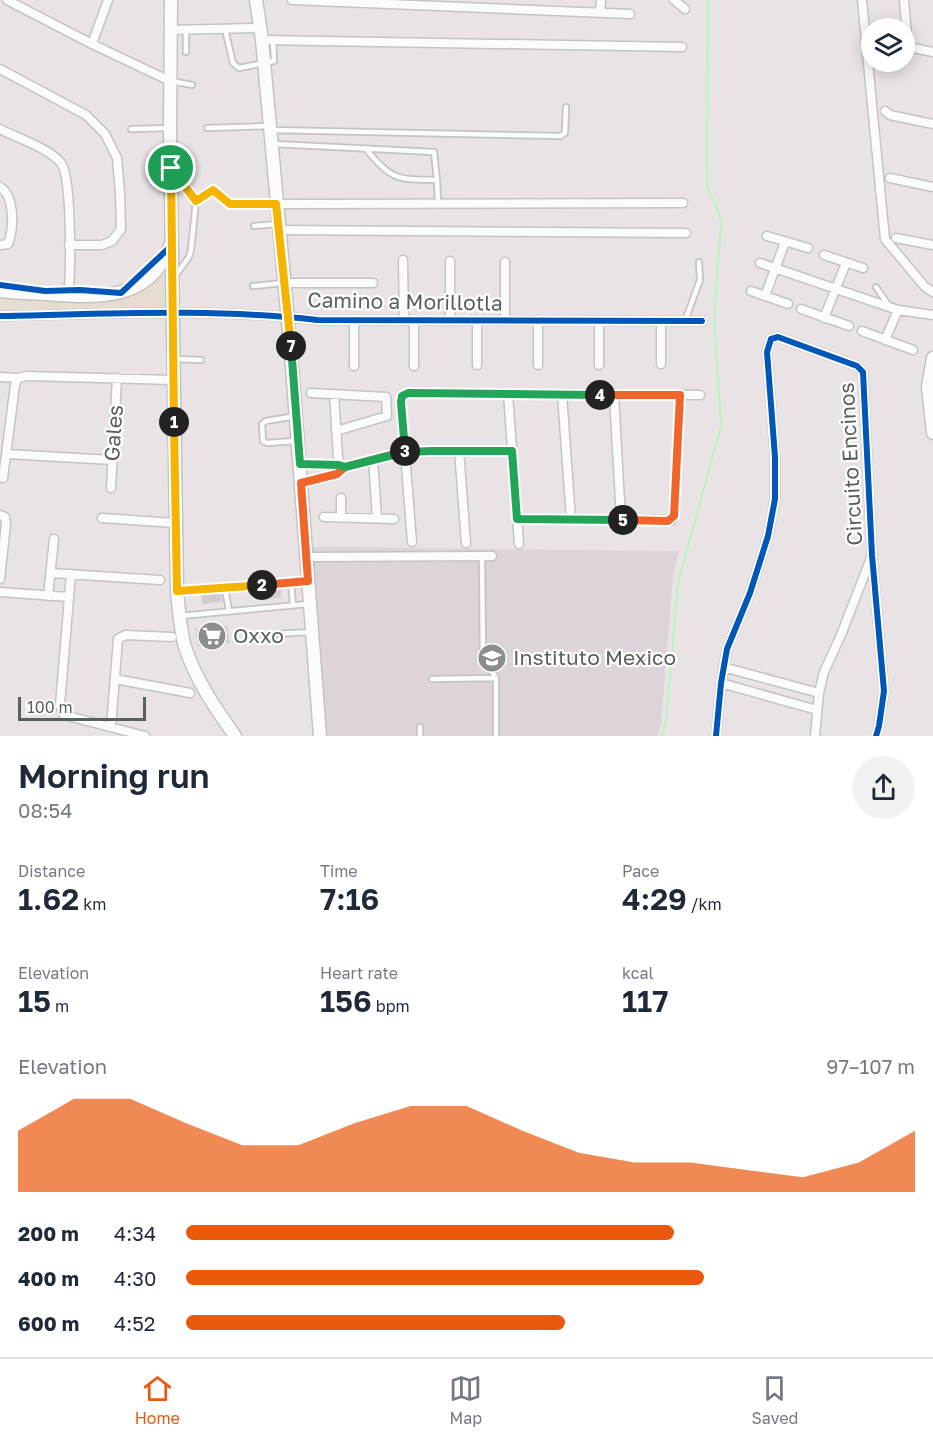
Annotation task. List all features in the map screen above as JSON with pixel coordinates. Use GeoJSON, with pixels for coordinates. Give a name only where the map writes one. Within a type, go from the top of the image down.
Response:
{"type":"FeatureCollection","features":[{"type":"Feature","properties":{"kind":"main road"},"geometry":{"type":"LineString","coordinates":[[171,0],[170,128],[177,591],[184,645],[193,669],[207,696],[235,736]]}},
{"type":"Feature","properties":{"kind":"main road"},"geometry":{"type":"LineString","coordinates":[[256,0],[265,36],[264,65],[288,315],[320,736]]}},
{"type":"Feature","properties":{"kind":"main road"},"geometry":{"type":"LineString","coordinates":[[0,291],[68,296],[112,295],[137,286],[165,259],[173,234]]}},
{"type":"Feature","properties":{"kind":"main road"},"geometry":{"type":"LineString","coordinates":[[933,358],[928,387],[933,433]]}},
{"type":"Feature","properties":{"kind":"street"},"geometry":{"type":"LineString","coordinates":[[7,0],[170,81]]}},
{"type":"Feature","properties":{"kind":"street"},"geometry":{"type":"LineString","coordinates":[[92,44],[108,0]]}},
{"type":"Feature","properties":{"kind":"street"},"geometry":{"type":"LineString","coordinates":[[292,0],[500,4],[549,11],[630,14]]}},
{"type":"Feature","properties":{"kind":"street"},"geometry":{"type":"LineString","coordinates":[[549,11],[550,0]]}},
{"type":"Feature","properties":{"kind":"street"},"geometry":{"type":"LineString","coordinates":[[600,12],[601,0]]}},
{"type":"Feature","properties":{"kind":"street"},"geometry":{"type":"LineString","coordinates":[[674,0],[685,9]]}},
{"type":"Feature","properties":{"kind":"street"},"geometry":{"type":"LineString","coordinates":[[862,0],[885,239],[925,287],[933,292]]}},
{"type":"Feature","properties":{"kind":"street"},"geometry":{"type":"LineString","coordinates":[[904,0],[905,18]]}},
{"type":"Feature","properties":{"kind":"street"},"geometry":{"type":"LineString","coordinates":[[170,30],[225,29],[265,36],[682,47]]}},
{"type":"Feature","properties":{"kind":"street"},"geometry":{"type":"LineString","coordinates":[[915,50],[933,52]]}},
{"type":"Feature","properties":{"kind":"street"},"geometry":{"type":"LineString","coordinates":[[0,69],[86,115],[105,134],[117,158],[121,229],[112,241],[102,244],[69,245]]}},
{"type":"Feature","properties":{"kind":"street"},"geometry":{"type":"LineString","coordinates":[[885,111],[890,115],[933,124]]}},
{"type":"Feature","properties":{"kind":"street"},"geometry":{"type":"LineString","coordinates":[[0,129],[51,154],[62,164],[67,178],[68,296]]}},
{"type":"Feature","properties":{"kind":"street"},"geometry":{"type":"LineString","coordinates":[[890,178],[933,187]]}},
{"type":"Feature","properties":{"kind":"street"},"geometry":{"type":"LineString","coordinates":[[0,187],[6,190],[9,197],[11,236],[8,244],[0,245]]}},
{"type":"Feature","properties":{"kind":"street"},"geometry":{"type":"LineString","coordinates":[[276,204],[683,203]]}},
{"type":"Feature","properties":{"kind":"street"},"geometry":{"type":"LineString","coordinates":[[279,227],[686,232]]}},
{"type":"Feature","properties":{"kind":"street"},"geometry":{"type":"LineString","coordinates":[[767,236],[808,248]]}},
{"type":"Feature","properties":{"kind":"street"},"geometry":{"type":"LineString","coordinates":[[896,238],[933,245]]}},
{"type":"Feature","properties":{"kind":"street"},"geometry":{"type":"LineString","coordinates":[[765,296],[785,242]]}},
{"type":"Feature","properties":{"kind":"street"},"geometry":{"type":"LineString","coordinates":[[824,255],[863,268]]}},
{"type":"Feature","properties":{"kind":"street"},"geometry":{"type":"LineString","coordinates":[[403,260],[404,320]]}},
{"type":"Feature","properties":{"kind":"street"},"geometry":{"type":"LineString","coordinates":[[450,261],[450,320]]}},
{"type":"Feature","properties":{"kind":"street"},"geometry":{"type":"LineString","coordinates":[[505,262],[505,320]]}},
{"type":"Feature","properties":{"kind":"street"},"geometry":{"type":"LineString","coordinates":[[760,263],[894,309],[933,315]]}},
{"type":"Feature","properties":{"kind":"street"},"geometry":{"type":"LineString","coordinates":[[824,318],[846,263]]}},
{"type":"Feature","properties":{"kind":"street"},"geometry":{"type":"LineString","coordinates":[[285,283],[373,283]]}},
{"type":"Feature","properties":{"kind":"street"},"geometry":{"type":"LineString","coordinates":[[751,291],[788,304]]}},
{"type":"Feature","properties":{"kind":"street"},"geometry":{"type":"LineString","coordinates":[[801,309],[849,326]]}},
{"type":"Feature","properties":{"kind":"street"},"geometry":{"type":"LineString","coordinates":[[885,340],[894,309]]}},
{"type":"Feature","properties":{"kind":"street","name":"Camino a Morillotla"},"geometry":{"type":"LineString","coordinates":[[0,316],[174,313],[288,315],[317,320],[702,321]]}},
{"type":"Feature","properties":{"kind":"street"},"geometry":{"type":"LineString","coordinates":[[354,320],[354,366]]}},
{"type":"Feature","properties":{"kind":"street"},"geometry":{"type":"LineString","coordinates":[[414,320],[414,366]]}},
{"type":"Feature","properties":{"kind":"street"},"geometry":{"type":"LineString","coordinates":[[477,320],[477,365]]}},
{"type":"Feature","properties":{"kind":"street"},"geometry":{"type":"LineString","coordinates":[[538,320],[538,365]]}},
{"type":"Feature","properties":{"kind":"street"},"geometry":{"type":"LineString","coordinates":[[599,321],[599,365]]}},
{"type":"Feature","properties":{"kind":"street"},"geometry":{"type":"LineString","coordinates":[[661,321],[661,364]]}},
{"type":"Feature","properties":{"kind":"street"},"geometry":{"type":"LineString","coordinates":[[862,332],[913,350]]}},
{"type":"Feature","properties":{"kind":"street","name":"Circuito Encinos"},"geometry":{"type":"LineString","coordinates":[[716,736],[727,649],[750,593],[768,536],[775,499],[775,457],[767,352],[768,345],[774,337],[785,338],[857,366],[863,372],[872,555],[884,691],[876,736]]}},
{"type":"Feature","properties":{"kind":"street"},"geometry":{"type":"LineString","coordinates":[[0,377],[174,380]]}},
{"type":"Feature","properties":{"kind":"street"},"geometry":{"type":"LineString","coordinates":[[3,478],[15,385],[18,378]]}},
{"type":"Feature","properties":{"kind":"street","name":"Gales"},"geometry":{"type":"LineString","coordinates":[[111,488],[117,378]]}},
{"type":"Feature","properties":{"kind":"street"},"geometry":{"type":"LineString","coordinates":[[310,393],[386,397],[387,416],[336,431]]}},
{"type":"Feature","properties":{"kind":"street"},"geometry":{"type":"LineString","coordinates":[[412,542],[402,396],[408,393],[700,395]]}},
{"type":"Feature","properties":{"kind":"street"},"geometry":{"type":"LineString","coordinates":[[334,394],[341,468]]}},
{"type":"Feature","properties":{"kind":"street"},"geometry":{"type":"LineString","coordinates":[[508,394],[519,544]]}},
{"type":"Feature","properties":{"kind":"street"},"geometry":{"type":"LineString","coordinates":[[562,394],[571,519]]}},
{"type":"Feature","properties":{"kind":"street"},"geometry":{"type":"LineString","coordinates":[[614,395],[621,520]]}},
{"type":"Feature","properties":{"kind":"street"},"geometry":{"type":"LineString","coordinates":[[517,519],[672,520],[680,395]]}},
{"type":"Feature","properties":{"kind":"street"},"geometry":{"type":"LineString","coordinates":[[459,450],[466,543]]}},
{"type":"Feature","properties":{"kind":"street"},"geometry":{"type":"LineString","coordinates":[[301,483],[328,476],[341,468],[405,452],[512,451]]}},
{"type":"Feature","properties":{"kind":"street"},"geometry":{"type":"LineString","coordinates":[[7,454],[112,460]]}},
{"type":"Feature","properties":{"kind":"street"},"geometry":{"type":"LineString","coordinates":[[373,459],[377,518]]}},
{"type":"Feature","properties":{"kind":"street"},"geometry":{"type":"LineString","coordinates":[[300,464],[341,468]]}},
{"type":"Feature","properties":{"kind":"street"},"geometry":{"type":"LineString","coordinates":[[327,465],[328,476]]}},
{"type":"Feature","properties":{"kind":"street"},"geometry":{"type":"LineString","coordinates":[[341,498],[341,517]]}},
{"type":"Feature","properties":{"kind":"street"},"geometry":{"type":"LineString","coordinates":[[0,579],[3,516]]}},
{"type":"Feature","properties":{"kind":"street"},"geometry":{"type":"LineString","coordinates":[[324,517],[394,519]]}},
{"type":"Feature","properties":{"kind":"street"},"geometry":{"type":"LineString","coordinates":[[102,518],[175,523]]}},
{"type":"Feature","properties":{"kind":"street"},"geometry":{"type":"LineString","coordinates":[[48,596],[54,539]]}},
{"type":"Feature","properties":{"kind":"street","name":"Circuito Encinos"},"geometry":{"type":"LineString","coordinates":[[815,736],[819,693],[824,672],[845,626],[872,555]]}},
{"type":"Feature","properties":{"kind":"street"},"geometry":{"type":"LineString","coordinates":[[307,556],[492,556]]}},
{"type":"Feature","properties":{"kind":"street"},"geometry":{"type":"LineString","coordinates":[[51,573],[160,580]]}},
{"type":"Feature","properties":{"kind":"street"},"geometry":{"type":"LineString","coordinates":[[71,574],[60,705],[62,711],[64,715],[145,736]]}},
{"type":"Feature","properties":{"kind":"street"},"geometry":{"type":"LineString","coordinates":[[0,592],[69,597]]}},
{"type":"Feature","properties":{"kind":"street"},"geometry":{"type":"LineString","coordinates":[[111,727],[118,639],[121,636],[172,637]]}},
{"type":"Feature","properties":{"kind":"street"},"geometry":{"type":"LineString","coordinates":[[723,667],[819,693]]}},
{"type":"Feature","properties":{"kind":"street"},"geometry":{"type":"LineString","coordinates":[[114,679],[190,693]]}},
{"type":"Feature","properties":{"kind":"street"},"geometry":{"type":"LineString","coordinates":[[721,683],[817,710]]}},
{"type":"Feature","properties":{"kind":"lane"},"geometry":{"type":"LineString","coordinates":[[225,29],[233,63],[236,66],[246,68],[264,65]]}},
{"type":"Feature","properties":{"kind":"lane"},"geometry":{"type":"LineString","coordinates":[[186,30],[186,52]]}},
{"type":"Feature","properties":{"kind":"lane"},"geometry":{"type":"LineString","coordinates":[[170,81],[192,85]]}},
{"type":"Feature","properties":{"kind":"lane"},"geometry":{"type":"LineString","coordinates":[[207,128],[561,136],[565,133],[566,107]]}},
{"type":"Feature","properties":{"kind":"lane"},"geometry":{"type":"LineString","coordinates":[[131,129],[170,128]]}},
{"type":"Feature","properties":{"kind":"lane"},"geometry":{"type":"LineString","coordinates":[[271,144],[434,152],[438,203]]}},
{"type":"Feature","properties":{"kind":"lane"},"geometry":{"type":"LineString","coordinates":[[366,148],[381,166],[401,180],[437,180]]}},
{"type":"Feature","properties":{"kind":"lane"},"geometry":{"type":"LineString","coordinates":[[171,168],[196,201],[189,257],[173,279]]}},
{"type":"Feature","properties":{"kind":"lane"},"geometry":{"type":"LineString","coordinates":[[196,201],[213,190],[230,204],[276,204]]}},
{"type":"Feature","properties":{"kind":"lane"},"geometry":{"type":"LineString","coordinates":[[254,226],[279,227]]}},
{"type":"Feature","properties":{"kind":"lane"},"geometry":{"type":"LineString","coordinates":[[685,321],[700,280],[699,262]]}},
{"type":"Feature","properties":{"kind":"lane"},"geometry":{"type":"LineString","coordinates":[[253,286],[285,283]]}},
{"type":"Feature","properties":{"kind":"lane"},"geometry":{"type":"LineString","coordinates":[[876,287],[894,309]]}},
{"type":"Feature","properties":{"kind":"lane"},"geometry":{"type":"LineString","coordinates":[[174,359],[201,360]]}},
{"type":"Feature","properties":{"kind":"lane"},"geometry":{"type":"LineString","coordinates":[[296,416],[266,421],[262,424],[263,441],[267,443],[298,441]]}},
{"type":"Feature","properties":{"kind":"lane"},"geometry":{"type":"LineString","coordinates":[[482,556],[483,658],[496,678],[496,736]]}},
{"type":"Feature","properties":{"kind":"lane"},"geometry":{"type":"LineString","coordinates":[[177,591],[308,581]]}},
{"type":"Feature","properties":{"kind":"lane"},"geometry":{"type":"LineString","coordinates":[[291,582],[293,605]]}},
{"type":"Feature","properties":{"kind":"lane"},"geometry":{"type":"LineString","coordinates":[[225,588],[229,611]]}},
{"type":"Feature","properties":{"kind":"lane"},"geometry":{"type":"LineString","coordinates":[[180,616],[310,604]]}},
{"type":"Feature","properties":{"kind":"lane"},"geometry":{"type":"LineString","coordinates":[[273,634],[312,632]]}},
{"type":"Feature","properties":{"kind":"lane"},"geometry":{"type":"LineString","coordinates":[[432,679],[496,678]]}},
{"type":"Feature","properties":{"kind":"lane"},"geometry":{"type":"LineString","coordinates":[[420,727],[420,736]]}},
{"type":"Feature","properties":{"kind":"shaded area"},"geometry":{"type":"Polygon","coordinates":[[[167,261],[168,309],[0,310],[0,297],[94,298],[124,295],[167,261]]]}},
{"type":"Feature","properties":{"kind":"shaded area","name":"Instituto Mexico"},"geometry":{"type":"Polygon","coordinates":[[[308,547],[679,551],[673,575],[661,725],[657,736],[325,736],[308,547]]]}},
{"type":"Feature","properties":{"kind":"building"},"geometry":{"type":"Polygon","coordinates":[[[280,588],[281,597],[263,600],[261,589],[280,588]]]}},
{"type":"Feature","properties":{"kind":"building"},"geometry":{"type":"Polygon","coordinates":[[[221,592],[222,601],[203,604],[201,594],[221,592]]]}},
{"type":"Feature","properties":{"kind":"building","name":"Oxxo"},"geometry":{"type":"Polygon","coordinates":[[[227,626],[229,643],[198,646],[196,629],[227,626]]]}},
{"type":"Feature","properties":{"kind":"waterway"},"geometry":{"type":"LineString","coordinates":[[662,736],[666,722],[678,583],[721,426],[714,320],[721,223],[716,204],[707,188],[708,0]]}},
{"type":"Feature","properties":{"kind":"cycle path"},"geometry":{"type":"LineString","coordinates":[[0,285],[45,291],[80,290],[121,293],[170,247]]}},
{"type":"Feature","properties":{"kind":"cycle path"},"geometry":{"type":"LineString","coordinates":[[0,316],[198,313],[317,320],[702,321]]}},
{"type":"Feature","properties":{"kind":"cycle path"},"geometry":{"type":"LineString","coordinates":[[716,736],[727,649],[750,593],[768,536],[775,499],[775,457],[767,352],[771,339],[778,337],[857,366],[863,372],[872,555],[884,691],[876,736]]}},
{"type":"Feature","properties":{"kind":"place","name":"Oxxo"},"geometry":{"type":"Point","coordinates":[212,636]}},
{"type":"Feature","properties":{"kind":"place","name":"Instituto Mexico"},"geometry":{"type":"Point","coordinates":[492,658]}},
{"type":"Feature","properties":{"kind":"route"},"geometry":{"type":"LineString","coordinates":[[171,168],[177,591],[308,581],[301,483],[337,474],[345,467],[405,452],[401,402],[402,396],[408,393],[680,395],[672,520],[517,519],[512,451],[405,452],[373,459],[345,467],[300,464],[276,204],[227,204],[213,190],[196,201],[171,168]]}}]}
